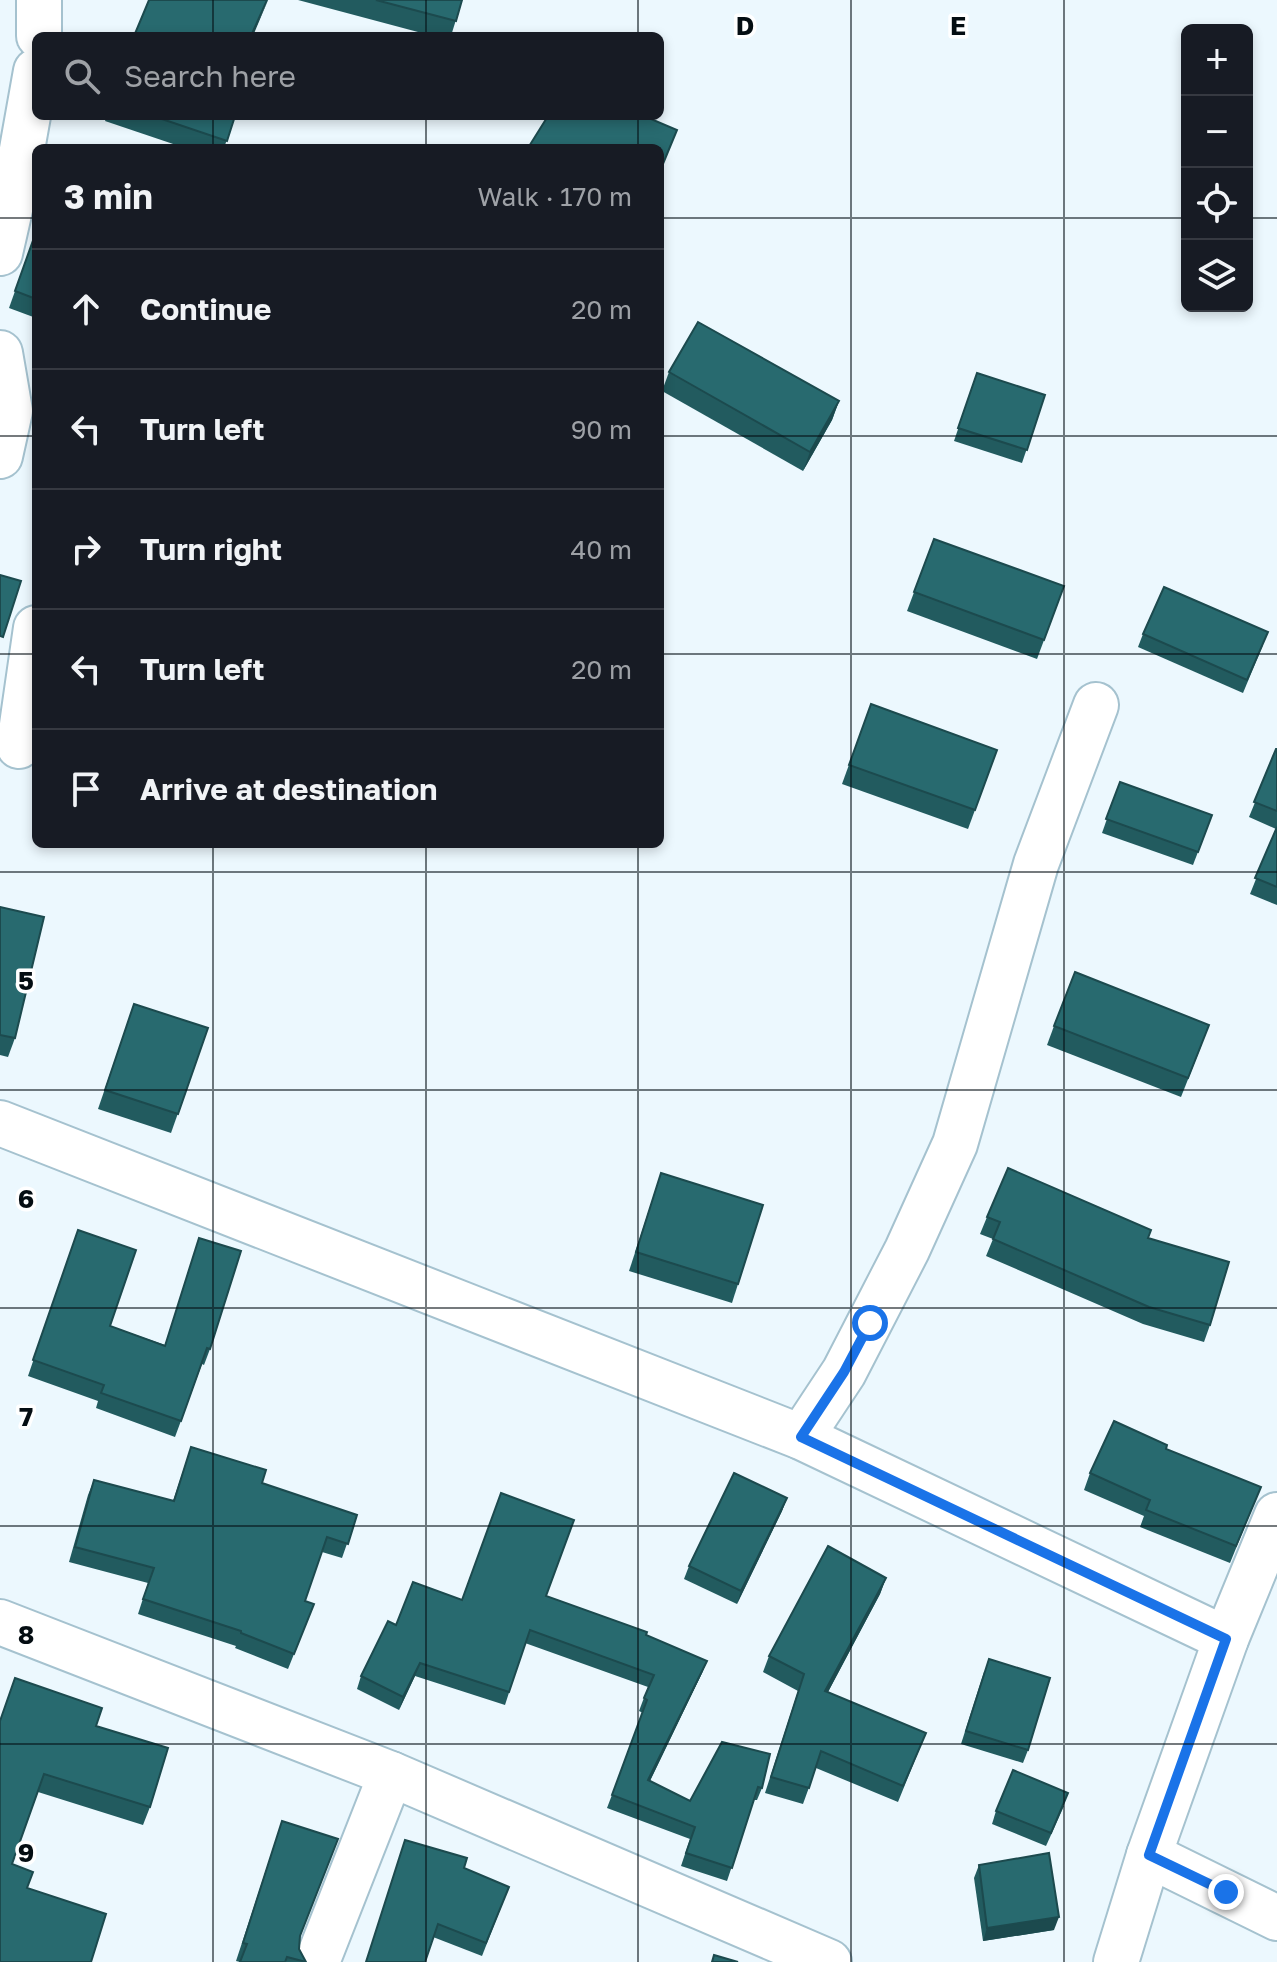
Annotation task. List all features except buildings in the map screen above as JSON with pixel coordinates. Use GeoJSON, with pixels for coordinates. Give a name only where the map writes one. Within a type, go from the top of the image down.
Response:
{"type":"FeatureCollection","features":[{"type":"Feature","properties":{"kind":"street"},"geometry":{"type":"LineString","coordinates":[[39,0],[39,32]]}},
{"type":"Feature","properties":{"kind":"street"},"geometry":{"type":"LineString","coordinates":[[0,253],[32,93]]}},
{"type":"Feature","properties":{"kind":"street"},"geometry":{"type":"LineString","coordinates":[[0,352],[32,366]]}},
{"type":"Feature","properties":{"kind":"street"},"geometry":{"type":"LineString","coordinates":[[0,352],[10,411],[0,456]]}},
{"type":"Feature","properties":{"kind":"street"},"geometry":{"type":"LineString","coordinates":[[19,746],[32,656]]}},
{"type":"Feature","properties":{"kind":"street"},"geometry":{"type":"LineString","coordinates":[[801,1437],[844,1372],[907,1250],[955,1144],[1036,864],[1096,705]]}},
{"type":"Feature","properties":{"kind":"street"},"geometry":{"type":"LineString","coordinates":[[0,1123],[801,1437],[1226,1639]]}},
{"type":"Feature","properties":{"kind":"street"},"geometry":{"type":"LineString","coordinates":[[1116,1962],[1149,1855],[1226,1639],[1277,1515]]}},
{"type":"Feature","properties":{"kind":"street"},"geometry":{"type":"LineString","coordinates":[[0,1622],[391,1774],[829,1962]]}},
{"type":"Feature","properties":{"kind":"street"},"geometry":{"type":"LineString","coordinates":[[317,1962],[391,1774]]}},
{"type":"Feature","properties":{"kind":"street"},"geometry":{"type":"LineString","coordinates":[[1149,1855],[1277,1918]]}},
{"type":"Feature","properties":{"kind":"route"},"geometry":{"type":"LineString","coordinates":[[870,1323],[844,1372],[801,1437],[1226,1639],[1149,1855],[1226,1892]]}}]}
